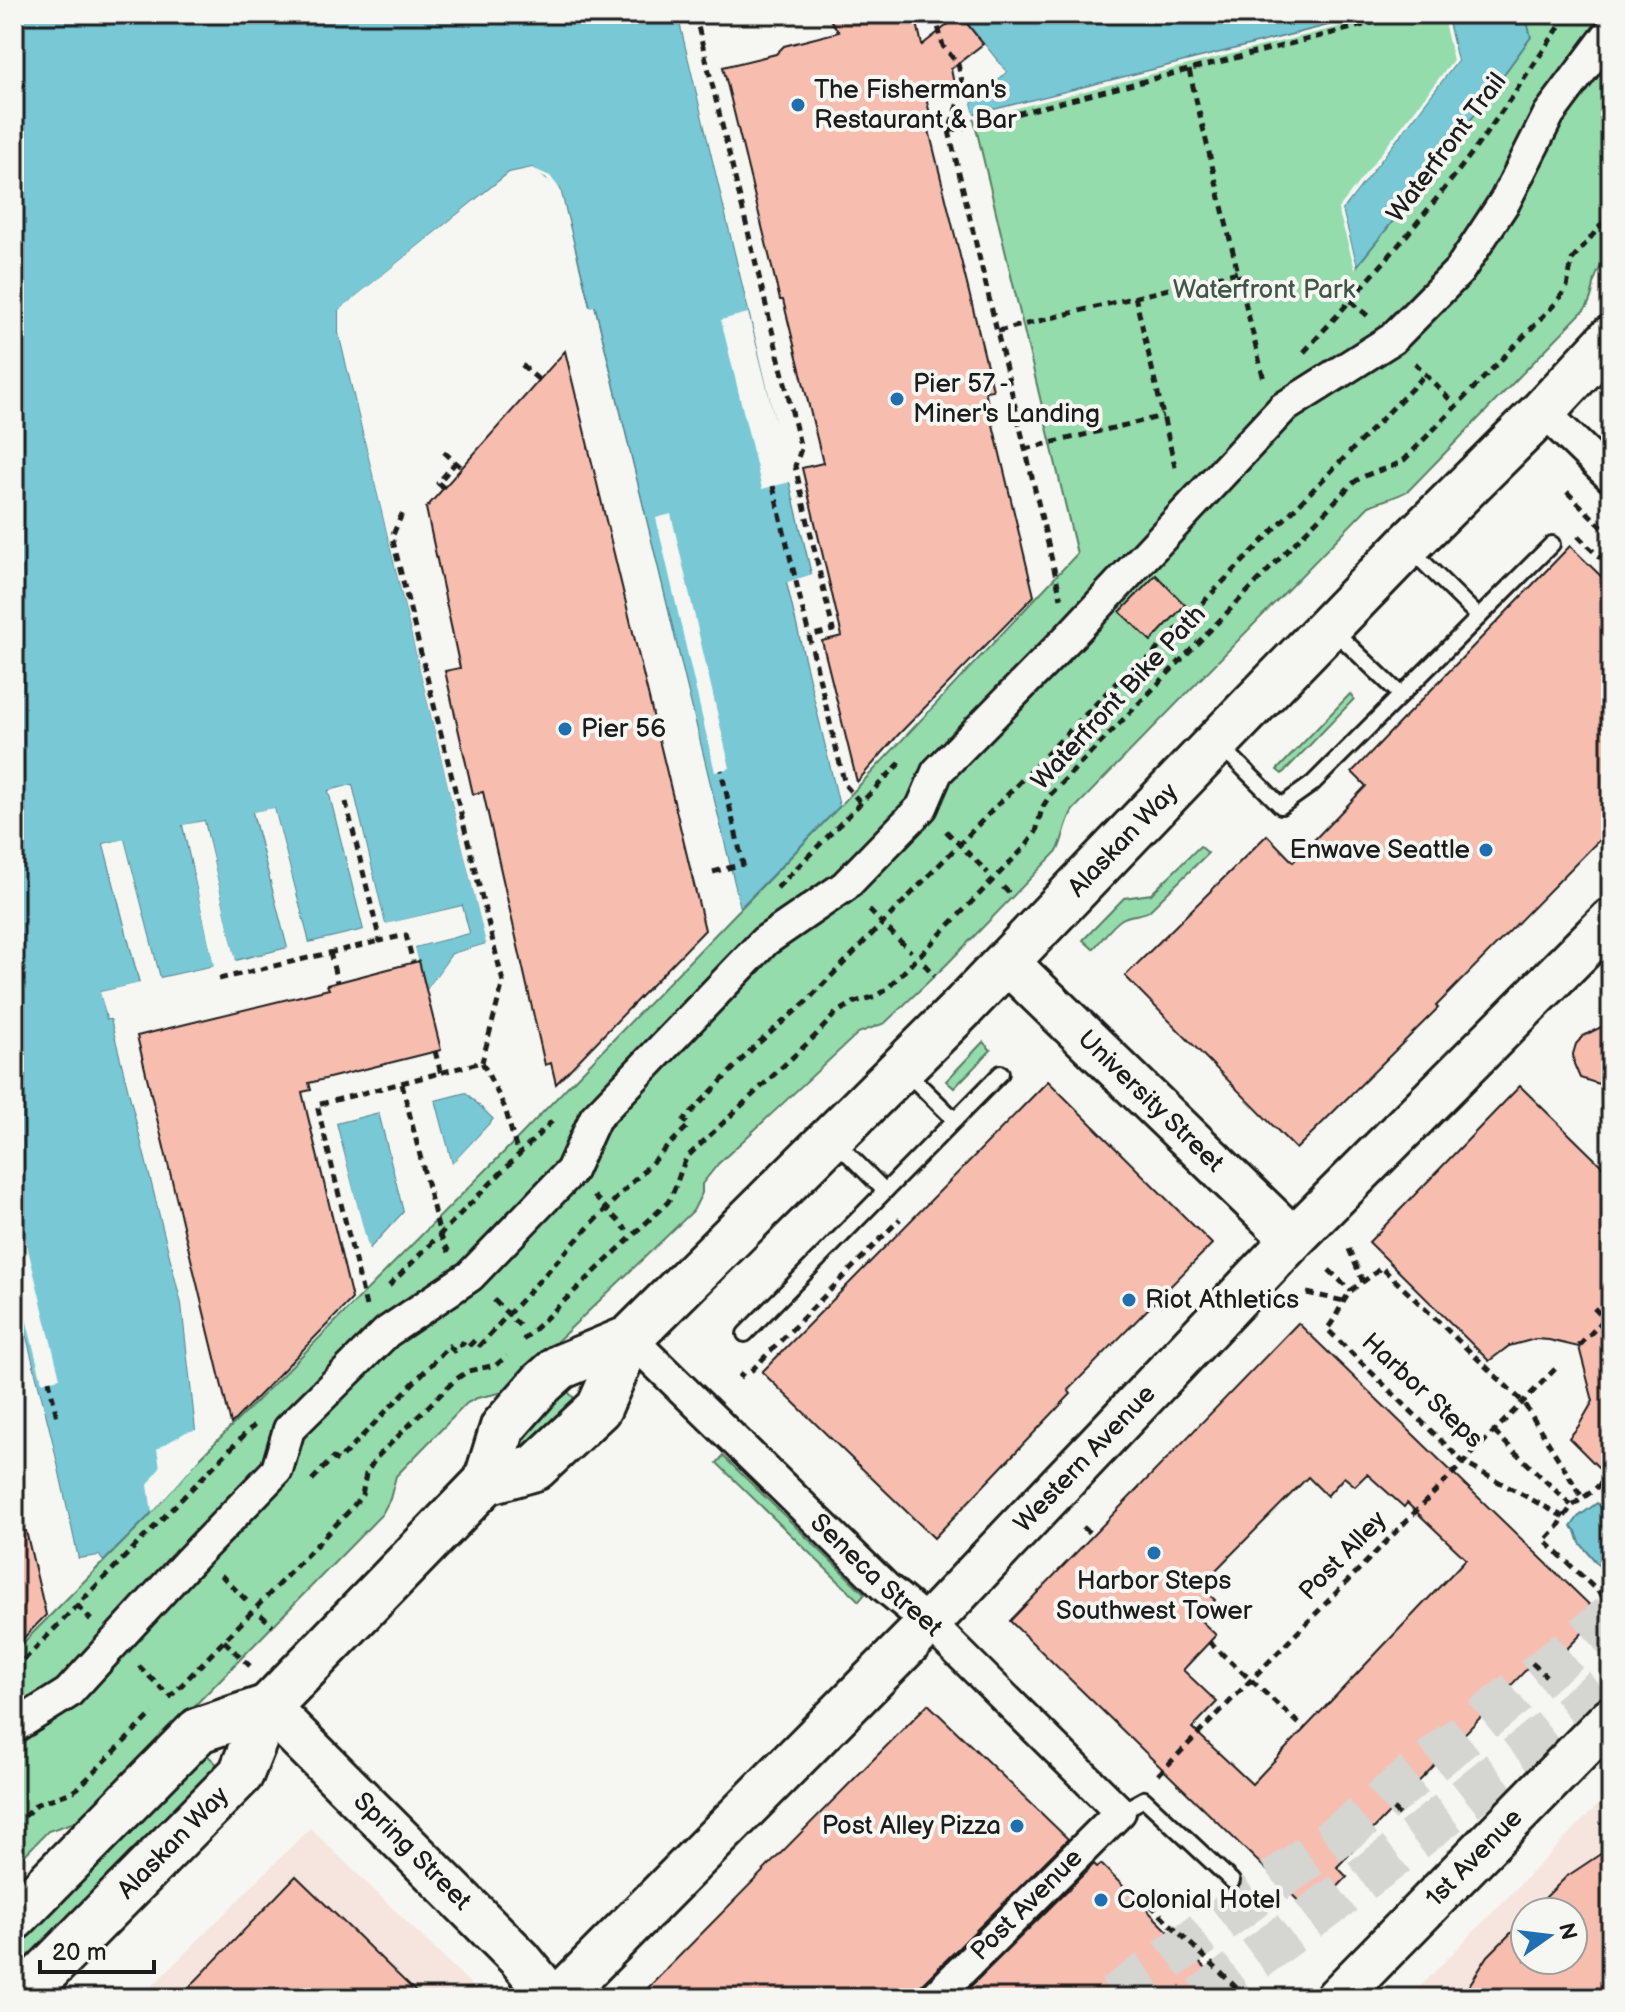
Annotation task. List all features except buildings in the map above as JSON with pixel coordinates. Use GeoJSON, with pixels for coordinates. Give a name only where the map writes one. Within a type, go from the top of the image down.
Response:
{"type":"FeatureCollection","features":[{"type":"Feature","properties":{"kind":"main road","name":"Alaskan Way"},"geometry":{"type":"LineString","coordinates":[[486,1482],[535,1468],[599,1408],[630,1338],[1007,962],[1611,338]]}},
{"type":"Feature","properties":{"kind":"main road","name":"Western Avenue"},"geometry":{"type":"LineString","coordinates":[[555,1998],[929,1623],[1293,1239],[1611,920]]}},
{"type":"Feature","properties":{"kind":"main road","name":"University Street"},"geometry":{"type":"LineString","coordinates":[[1007,962],[1293,1239]]}},
{"type":"Feature","properties":{"kind":"main road","name":"Alaskan Way"},"geometry":{"type":"LineString","coordinates":[[20,1998],[241,1774],[268,1707],[486,1482],[503,1427],[541,1384],[560,1367],[630,1338]]}},
{"type":"Feature","properties":{"kind":"main road","name":"Alaskan Way"},"geometry":{"type":"LineString","coordinates":[[14,1918],[199,1730],[268,1707]]}},
{"type":"Feature","properties":{"kind":"main road","name":"Spring Street"},"geometry":{"type":"LineString","coordinates":[[268,1707],[520,1959],[555,1998]]}},
{"type":"Feature","properties":{"kind":"main road","name":"1st Avenue"},"geometry":{"type":"LineString","coordinates":[[1337,1998],[1611,1718]]}},
{"type":"Feature","properties":{"kind":"street"},"geometry":{"type":"LineString","coordinates":[[14,1727],[68,1693],[277,1470],[289,1429],[387,1332],[470,1276],[571,1171],[595,1118],[765,941],[845,886],[922,807],[937,772],[1069,637],[1283,408],[1392,339],[1459,271],[1505,201],[1549,114],[1611,31]]}},
{"type":"Feature","properties":{"kind":"street"},"geometry":{"type":"LineString","coordinates":[[1543,411],[1611,477]]}},
{"type":"Feature","properties":{"kind":"street","name":"Seneca Street"},"geometry":{"type":"LineString","coordinates":[[630,1338],[885,1587],[929,1623],[1120,1812]]}},
{"type":"Feature","properties":{"kind":"street","name":"Post Avenue"},"geometry":{"type":"LineString","coordinates":[[934,1998],[1120,1812]]}},
{"type":"Feature","properties":{"kind":"lane"},"geometry":{"type":"LineString","coordinates":[[1217,742],[1281,806],[1312,784],[1552,544]]}},
{"type":"Feature","properties":{"kind":"lane"},"geometry":{"type":"LineString","coordinates":[[1407,546],[1479,617]]}},
{"type":"Feature","properties":{"kind":"lane"},"geometry":{"type":"LineString","coordinates":[[1330,626],[1401,695]]}},
{"type":"Feature","properties":{"kind":"lane"},"geometry":{"type":"LineString","coordinates":[[903,1068],[955,1120]]}},
{"type":"Feature","properties":{"kind":"lane"},"geometry":{"type":"LineString","coordinates":[[745,1334],[1001,1073]]}},
{"type":"Feature","properties":{"kind":"lane"},"geometry":{"type":"LineString","coordinates":[[832,1138],[885,1191]]}},
{"type":"Feature","properties":{"kind":"lane"},"geometry":{"type":"LineString","coordinates":[[1120,1812],[1144,1799],[1232,1881]]}},
{"type":"Feature","properties":{"kind":"path"},"geometry":{"type":"LineString","coordinates":[[695,14],[801,449],[795,466],[833,630],[809,636]]}},
{"type":"Feature","properties":{"kind":"path"},"geometry":{"type":"LineString","coordinates":[[935,14],[943,46],[958,64],[963,86],[949,131],[1061,599]]}},
{"type":"Feature","properties":{"kind":"path"},"geometry":{"type":"LineString","coordinates":[[949,131],[1407,14]]}},
{"type":"Feature","properties":{"kind":"path","name":"Waterfront Trail"},"geometry":{"type":"LineString","coordinates":[[1351,301],[1449,183],[1568,14]]}},
{"type":"Feature","properties":{"kind":"path"},"geometry":{"type":"LineString","coordinates":[[1189,70],[1264,382]]}},
{"type":"Feature","properties":{"kind":"path","name":"Waterfront Bike Path"},"geometry":{"type":"LineString","coordinates":[[520,1344],[668,1202],[687,1157],[836,1013],[888,988],[995,880],[1032,839],[1042,808],[1050,795],[1352,484],[1367,474],[1388,469],[1404,460],[1556,303],[1567,287],[1572,260],[1611,213]]}},
{"type":"Feature","properties":{"kind":"path"},"geometry":{"type":"LineString","coordinates":[[998,331],[1238,272]]}},
{"type":"Feature","properties":{"kind":"path"},"geometry":{"type":"LineString","coordinates":[[1135,296],[1179,482]]}},
{"type":"Feature","properties":{"kind":"path"},"geometry":{"type":"LineString","coordinates":[[522,365],[539,380]]}},
{"type":"Feature","properties":{"kind":"path"},"geometry":{"type":"LineString","coordinates":[[308,1484],[333,1458],[338,1461],[449,1346],[454,1351],[462,1343],[467,1348],[475,1340],[480,1345],[614,1200],[689,1125],[684,1120],[755,1046],[807,1001],[1116,683],[1131,668],[1135,672],[1426,374]]}},
{"type":"Feature","properties":{"kind":"path"},"geometry":{"type":"LineString","coordinates":[[1025,449],[1163,416]]}},
{"type":"Feature","properties":{"kind":"path"},"geometry":{"type":"LineString","coordinates":[[444,452],[462,468]]}},
{"type":"Feature","properties":{"kind":"path"},"geometry":{"type":"LineString","coordinates":[[444,488],[438,483],[456,462]]}},
{"type":"Feature","properties":{"kind":"path"},"geometry":{"type":"LineString","coordinates":[[773,486],[845,785],[861,803]]}},
{"type":"Feature","properties":{"kind":"path"},"geometry":{"type":"LineString","coordinates":[[1567,492],[1611,536]]}},
{"type":"Feature","properties":{"kind":"path"},"geometry":{"type":"LineString","coordinates":[[402,514],[392,537],[503,982],[482,1062],[505,1108],[518,1156]]}},
{"type":"Feature","properties":{"kind":"path"},"geometry":{"type":"LineString","coordinates":[[1599,557],[1611,545]]}},
{"type":"Feature","properties":{"kind":"path"},"geometry":{"type":"LineString","coordinates":[[713,872],[743,864],[721,770]]}},
{"type":"Feature","properties":{"kind":"path"},"geometry":{"type":"LineString","coordinates":[[346,802],[380,941]]}},
{"type":"Feature","properties":{"kind":"path"},"geometry":{"type":"LineString","coordinates":[[1003,887],[1013,897]]}},
{"type":"Feature","properties":{"kind":"path"},"geometry":{"type":"LineString","coordinates":[[219,979],[406,935],[413,963]]}},
{"type":"Feature","properties":{"kind":"path"},"geometry":{"type":"LineString","coordinates":[[330,952],[337,982]]}},
{"type":"Feature","properties":{"kind":"path"},"geometry":{"type":"LineString","coordinates":[[924,964],[936,976]]}},
{"type":"Feature","properties":{"kind":"path"},"geometry":{"type":"LineString","coordinates":[[435,1051],[441,1074]]}},
{"type":"Feature","properties":{"kind":"path"},"geometry":{"type":"LineString","coordinates":[[367,1309],[317,1105],[482,1062]]}},
{"type":"Feature","properties":{"kind":"path"},"geometry":{"type":"LineString","coordinates":[[402,1084],[440,1235]]}},
{"type":"Feature","properties":{"kind":"path"},"geometry":{"type":"LineString","coordinates":[[751,1371],[900,1219]]}},
{"type":"Feature","properties":{"kind":"path"},"geometry":{"type":"LineString","coordinates":[[1349,1249],[1363,1282]]}},
{"type":"Feature","properties":{"kind":"path","name":"Harbor Steps"},"geometry":{"type":"LineString","coordinates":[[1564,1517],[1464,1463],[1327,1329],[1351,1291],[1381,1267],[1460,1336],[1523,1402],[1582,1497]]}},
{"type":"Feature","properties":{"kind":"path"},"geometry":{"type":"LineString","coordinates":[[1329,1270],[1351,1291]]}},
{"type":"Feature","properties":{"kind":"path"},"geometry":{"type":"LineString","coordinates":[[1307,1293],[1344,1301]]}},
{"type":"Feature","properties":{"kind":"path"},"geometry":{"type":"LineString","coordinates":[[1594,1308],[1611,1326]]}},
{"type":"Feature","properties":{"kind":"path"},"geometry":{"type":"LineString","coordinates":[[1579,1346],[1611,1312]]}},
{"type":"Feature","properties":{"kind":"path"},"geometry":{"type":"LineString","coordinates":[[14,1826],[37,1804],[78,1788],[169,1698],[351,1509],[362,1495],[366,1474],[376,1458],[455,1380],[468,1371],[496,1365],[512,1351]]}},
{"type":"Feature","properties":{"kind":"path","name":"Post Alley"},"geometry":{"type":"LineString","coordinates":[[1158,1775],[1558,1366]]}},
{"type":"Feature","properties":{"kind":"path"},"geometry":{"type":"LineString","coordinates":[[49,1380],[57,1418]]}},
{"type":"Feature","properties":{"kind":"path","name":"Harbor Steps"},"geometry":{"type":"LineString","coordinates":[[1494,1432],[1572,1506]]}},
{"type":"Feature","properties":{"kind":"path"},"geometry":{"type":"LineString","coordinates":[[1611,1485],[1605,1479],[1582,1497],[1545,1541],[1611,1604]]}},
{"type":"Feature","properties":{"kind":"path"},"geometry":{"type":"LineString","coordinates":[[1083,1527],[1093,1536]]}},
{"type":"Feature","properties":{"kind":"path"},"geometry":{"type":"LineString","coordinates":[[261,1615],[273,1626]]}},
{"type":"Feature","properties":{"kind":"path"},"geometry":{"type":"LineString","coordinates":[[224,1641],[242,1659]]}},
{"type":"Feature","properties":{"kind":"path"},"geometry":{"type":"LineString","coordinates":[[1209,1642],[1305,1729]]}},
{"type":"Feature","properties":{"kind":"path"},"geometry":{"type":"LineString","coordinates":[[1532,1663],[1546,1676]]}},
{"type":"Feature","properties":{"kind":"path"},"geometry":{"type":"LineString","coordinates":[[1393,1809],[1402,1818]]}},
{"type":"Feature","properties":{"kind":"path"},"geometry":{"type":"LineString","coordinates":[[1140,1895],[1247,1998]]}},
{"type":"Feature","properties":{"kind":"shaded area"},"geometry":{"type":"Polygon","coordinates":[[[1611,1791],[1611,1998],[1409,1998],[1611,1791]]]}},
{"type":"Feature","properties":{"kind":"shaded area"},"geometry":{"type":"Polygon","coordinates":[[[310,1828],[485,1998],[140,1998],[310,1828]]]}},
{"type":"Feature","properties":{"kind":"green space","name":"Waterfront Park"},"geometry":{"type":"Polygon","coordinates":[[[1373,14],[1611,14],[1611,254],[1598,272],[1587,307],[1409,490],[1369,506],[1073,810],[1058,850],[947,964],[885,1023],[858,1033],[718,1164],[702,1184],[702,1193],[693,1211],[504,1392],[467,1403],[396,1476],[382,1514],[84,1819],[48,1831],[14,1866],[14,1652],[147,1518],[196,1462],[514,1142],[840,806],[1077,554],[973,115],[1373,14]]]}},
{"type":"Feature","properties":{"kind":"green space"},"geometry":{"type":"Polygon","coordinates":[[[1350,694],[1354,699],[1282,774],[1277,770],[1350,694]]]}},
{"type":"Feature","properties":{"kind":"green space"},"geometry":{"type":"Polygon","coordinates":[[[1200,846],[1208,853],[1149,911],[1122,919],[1093,949],[1083,940],[1124,898],[1151,894],[1200,846]]]}},
{"type":"Feature","properties":{"kind":"green space"},"geometry":{"type":"Polygon","coordinates":[[[983,1042],[991,1050],[954,1088],[946,1081],[983,1042]]]}},
{"type":"Feature","properties":{"kind":"green space"},"geometry":{"type":"Polygon","coordinates":[[[566,1390],[577,1401],[558,1421],[520,1450],[542,1414],[566,1390]]]}},
{"type":"Feature","properties":{"kind":"green space"},"geometry":{"type":"Polygon","coordinates":[[[723,1456],[865,1594],[859,1601],[717,1463],[723,1456]]]}},
{"type":"Feature","properties":{"kind":"green space"},"geometry":{"type":"Polygon","coordinates":[[[205,1753],[220,1767],[14,1976],[14,1947],[205,1753]]]}},
{"type":"Feature","properties":{"kind":"water"},"geometry":{"type":"Polygon","coordinates":[[[14,14],[678,14],[812,575],[787,583],[840,806],[740,908],[595,307],[590,307],[560,189],[532,168],[509,173],[339,311],[339,333],[487,944],[452,954],[426,992],[414,947],[469,933],[462,906],[385,925],[352,785],[329,791],[364,930],[309,943],[274,809],[253,813],[288,948],[235,961],[204,821],[183,826],[215,966],[160,978],[124,840],[104,844],[140,984],[101,992],[107,1019],[111,1019],[182,1304],[196,1430],[196,1462],[103,1562],[99,1556],[78,1559],[14,1289],[14,14]]]}},
{"type":"Feature","properties":{"kind":"water"},"geometry":{"type":"Polygon","coordinates":[[[960,14],[1373,14],[973,115],[971,103],[1006,72],[960,14]]]}},
{"type":"Feature","properties":{"kind":"water"},"geometry":{"type":"Polygon","coordinates":[[[1461,14],[1525,14],[1531,37],[1435,169],[1357,266],[1342,210],[1457,61],[1447,17],[1461,14]]]}},
{"type":"Feature","properties":{"kind":"water"},"geometry":{"type":"Polygon","coordinates":[[[466,1092],[494,1119],[452,1165],[435,1100],[466,1092]]]}},
{"type":"Feature","properties":{"kind":"water"},"geometry":{"type":"Polygon","coordinates":[[[379,1112],[404,1212],[368,1251],[336,1123],[379,1112]]]}},
{"type":"Feature","properties":{"kind":"water"},"geometry":{"type":"Polygon","coordinates":[[[1597,1503],[1603,1509],[1611,1509],[1611,1580],[1580,1543],[1571,1527],[1578,1517],[1597,1503]]]}},
{"type":"Feature","properties":{"kind":"pier"},"geometry":{"type":"Polygon","coordinates":[[[678,14],[682,14],[816,574],[814,579],[792,585],[843,803],[840,806],[787,582],[812,574],[790,482],[762,489],[721,320],[748,313],[776,424],[678,14]]]}},
{"type":"Feature","properties":{"kind":"pier"},"geometry":{"type":"Polygon","coordinates":[[[956,14],[960,14],[1006,72],[971,103],[974,115],[1377,14],[1374,18],[973,119],[969,116],[967,101],[1001,71],[956,14]]]}},
{"type":"Feature","properties":{"kind":"pier"},"geometry":{"type":"Polygon","coordinates":[[[1445,14],[1461,14],[1447,18],[1457,61],[1342,210],[1357,266],[1355,269],[1338,209],[1453,60],[1443,18],[1445,14]]]}},
{"type":"Feature","properties":{"kind":"pier"},"geometry":{"type":"Polygon","coordinates":[[[532,168],[550,176],[560,189],[589,307],[594,306],[740,908],[737,910],[592,311],[586,308],[556,191],[547,179],[532,172],[511,177],[343,312],[343,332],[490,946],[455,957],[429,994],[422,993],[411,945],[464,930],[459,911],[386,929],[382,927],[349,790],[334,793],[367,933],[306,946],[271,813],[258,815],[292,949],[233,965],[201,826],[188,828],[219,967],[159,982],[121,844],[109,847],[144,984],[141,988],[105,995],[110,1015],[115,1018],[186,1303],[200,1430],[200,1458],[152,1513],[148,1485],[160,1467],[157,1449],[186,1432],[196,1430],[182,1304],[111,1019],[107,1019],[100,992],[140,983],[104,844],[124,839],[160,978],[214,966],[183,825],[204,821],[236,961],[288,948],[253,812],[274,808],[309,943],[364,930],[329,791],[352,785],[385,924],[462,906],[469,933],[415,947],[426,991],[452,954],[486,944],[339,333],[339,310],[509,173],[532,168]]]}},
{"type":"Feature","properties":{"kind":"pier"},"geometry":{"type":"Polygon","coordinates":[[[671,514],[730,768],[715,772],[656,518],[671,514]]]}},
{"type":"Feature","properties":{"kind":"pier"},"geometry":{"type":"Polygon","coordinates":[[[467,1088],[498,1120],[451,1169],[431,1099],[467,1088]],[[466,1092],[435,1100],[452,1164],[494,1119],[466,1092]]]}},
{"type":"Feature","properties":{"kind":"pier"},"geometry":{"type":"Polygon","coordinates":[[[378,1108],[383,1111],[408,1213],[368,1255],[332,1123],[335,1119],[378,1108]],[[379,1112],[336,1123],[369,1250],[404,1212],[379,1112]]]}},
{"type":"Feature","properties":{"kind":"pier"},"geometry":{"type":"Polygon","coordinates":[[[14,1193],[60,1378],[42,1382],[14,1270],[14,1193]]]}},
{"type":"Feature","properties":{"kind":"pier"},"geometry":{"type":"Polygon","coordinates":[[[14,1289],[78,1559],[99,1556],[103,1562],[100,1564],[97,1560],[74,1561],[14,1305],[14,1289]]]}},
{"type":"Feature","properties":{"kind":"tunnel"},"geometry":{"type":"LineString","coordinates":[[1114,1998],[1355,1823],[1611,1616]]}},
{"type":"Feature","properties":{"kind":"tunnel"},"geometry":{"type":"LineString","coordinates":[[1202,1998],[1390,1859],[1611,1682]]}},
{"type":"Feature","properties":{"kind":"place","name":"The Fisherman's Restaurant & Bar"},"geometry":{"type":"Point","coordinates":[798,105]}},
{"type":"Feature","properties":{"kind":"place","name":"Pier 57 - Miner's Landing"},"geometry":{"type":"Point","coordinates":[897,399]}},
{"type":"Feature","properties":{"kind":"place","name":"Pier 56"},"geometry":{"type":"Point","coordinates":[565,729]}},
{"type":"Feature","properties":{"kind":"place","name":"Enwave Seattle"},"geometry":{"type":"Point","coordinates":[1486,850]}},
{"type":"Feature","properties":{"kind":"place","name":"Riot Athletics"},"geometry":{"type":"Point","coordinates":[1129,1300]}},
{"type":"Feature","properties":{"kind":"place","name":"Harbor Steps Southwest Tower"},"geometry":{"type":"Point","coordinates":[1154,1553]}},
{"type":"Feature","properties":{"kind":"place","name":"Post Alley Pizza"},"geometry":{"type":"Point","coordinates":[1017,1826]}},
{"type":"Feature","properties":{"kind":"place","name":"Colonial Hotel"},"geometry":{"type":"Point","coordinates":[1101,1900]}}]}
